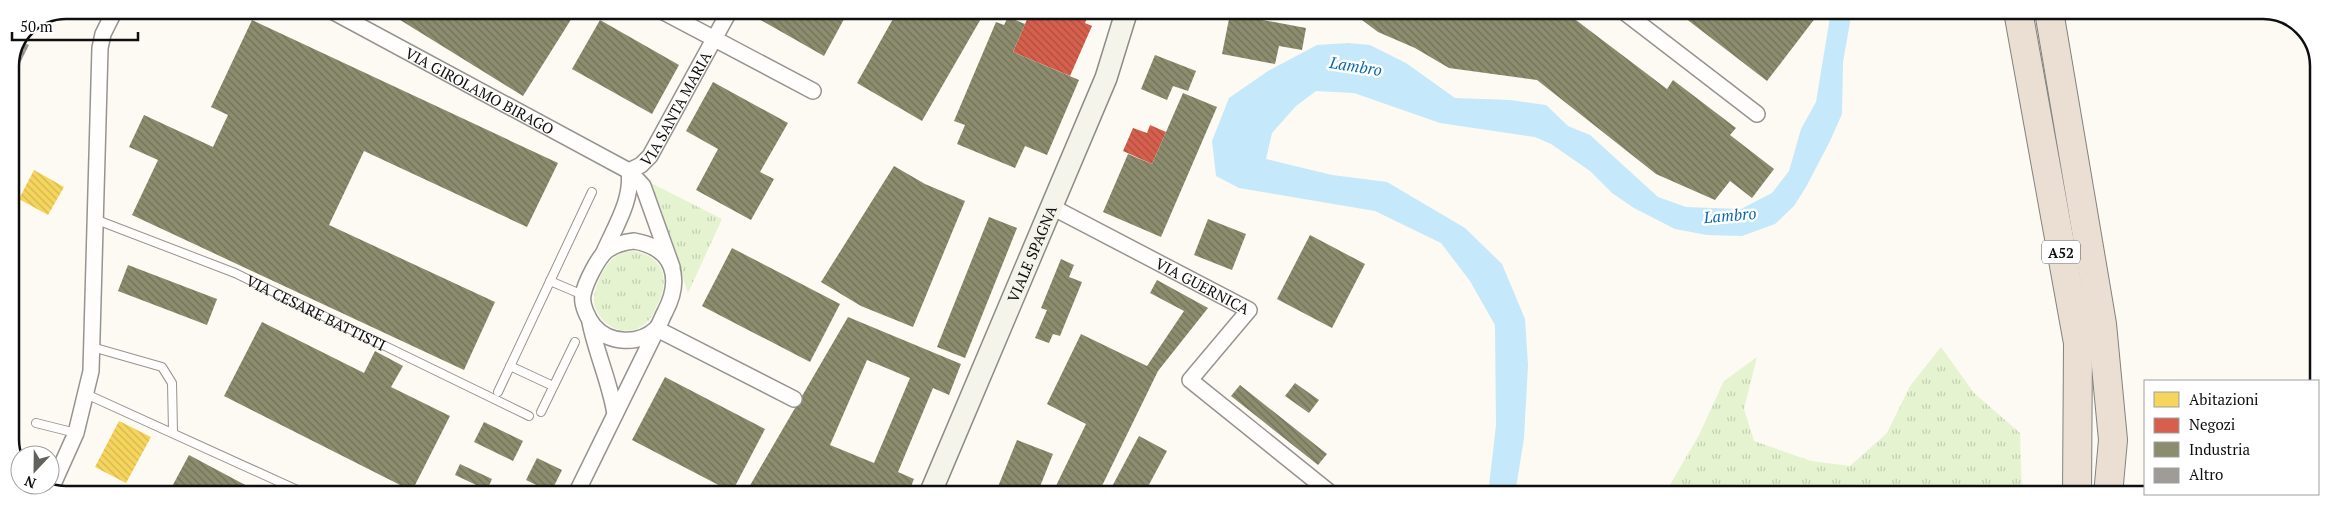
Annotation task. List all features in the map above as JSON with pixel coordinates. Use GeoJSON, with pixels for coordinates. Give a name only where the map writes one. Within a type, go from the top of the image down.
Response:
{"type":"FeatureCollection","features":[{"type":"Feature","properties":{"kind":"highway","name":"A52"},"geometry":{"type":"LineString","coordinates":[[2019,19],[2078,343],[2077,486]]}},
{"type":"Feature","properties":{"kind":"highway","name":"A52"},"geometry":{"type":"LineString","coordinates":[[2049,19],[2102,324],[2113,440],[2109,486]]}},
{"type":"Feature","properties":{"kind":"street"},"geometry":{"type":"LineString","coordinates":[[60,469],[76,433],[91,371],[100,48],[103,34],[110,19]]}},
{"type":"Feature","properties":{"kind":"street","name":"VIA GIROLAMO BIRAGO"},"geometry":{"type":"LineString","coordinates":[[347,19],[629,170],[643,186],[672,267]]}},
{"type":"Feature","properties":{"kind":"street","name":"VIA SANTA MARIA"},"geometry":{"type":"LineString","coordinates":[[677,19],[813,91]]}},
{"type":"Feature","properties":{"kind":"street","name":"VIA SANTA MARIA"},"geometry":{"type":"LineString","coordinates":[[629,170],[641,165],[650,156],[725,19]]}},
{"type":"Feature","properties":{"kind":"street","name":"VIALE SPAGNA"},"geometry":{"type":"LineString","coordinates":[[933,486],[1106,78],[1124,19]]}},
{"type":"Feature","properties":{"kind":"street"},"geometry":{"type":"LineString","coordinates":[[1633,19],[1757,114]]}},
{"type":"Feature","properties":{"kind":"street"},"geometry":{"type":"LineString","coordinates":[[615,414],[613,397],[595,344],[582,295],[626,203],[631,184],[629,170]]}},
{"type":"Feature","properties":{"kind":"street","name":"VIA GUERNICA"},"geometry":{"type":"LineString","coordinates":[[1052,207],[1249,310],[1190,380],[1322,486]]}},
{"type":"Feature","properties":{"kind":"street"},"geometry":{"type":"LineString","coordinates":[[580,486],[673,297],[676,282],[672,267],[658,250],[646,243],[625,242],[604,252]]}},
{"type":"Feature","properties":{"kind":"street"},"geometry":{"type":"LineString","coordinates":[[590,322],[597,330],[608,337],[619,340],[631,340],[645,336],[657,329]]}},
{"type":"Feature","properties":{"kind":"street"},"geometry":{"type":"LineString","coordinates":[[657,329],[794,399]]}},
{"type":"Feature","properties":{"kind":"lane"},"geometry":{"type":"LineString","coordinates":[[498,392],[592,192]]}},
{"type":"Feature","properties":{"kind":"lane","name":"VIA CESARE BATTISTI"},"geometry":{"type":"LineString","coordinates":[[96,220],[235,273],[529,416]]}},
{"type":"Feature","properties":{"kind":"lane"},"geometry":{"type":"LineString","coordinates":[[550,281],[582,295]]}},
{"type":"Feature","properties":{"kind":"lane"},"geometry":{"type":"LineString","coordinates":[[541,412],[575,342]]}},
{"type":"Feature","properties":{"kind":"lane"},"geometry":{"type":"LineString","coordinates":[[92,347],[162,367],[172,384],[173,432]]}},
{"type":"Feature","properties":{"kind":"lane"},"geometry":{"type":"LineString","coordinates":[[510,366],[553,386]]}},
{"type":"Feature","properties":{"kind":"lane"},"geometry":{"type":"LineString","coordinates":[[86,394],[289,486]]}},
{"type":"Feature","properties":{"kind":"lane"},"geometry":{"type":"LineString","coordinates":[[36,423],[76,433]]}},
{"type":"Feature","properties":{"kind":"green space"},"geometry":{"type":"Polygon","coordinates":[[[651,183],[722,219],[688,293],[651,183]]]}},
{"type":"Feature","properties":{"kind":"green space"},"geometry":{"type":"Polygon","coordinates":[[[634,251],[652,258],[662,271],[664,279],[661,296],[649,320],[640,327],[625,331],[610,326],[604,321],[595,307],[594,301],[597,286],[604,270],[619,254],[634,251]]]}},
{"type":"Feature","properties":{"kind":"green space"},"geometry":{"type":"Polygon","coordinates":[[[1941,347],[1974,393],[2020,433],[2022,486],[1669,486],[1699,435],[1724,381],[1757,357],[1744,409],[1754,441],[1811,461],[1850,466],[1887,433],[1910,386],[1941,347]]]}},
{"type":"Feature","properties":{"kind":"water","name":"Lambro"},"geometry":{"type":"Polygon","coordinates":[[[1830,19],[1851,19],[1843,62],[1842,114],[1830,141],[1794,206],[1775,224],[1742,236],[1707,235],[1675,229],[1634,208],[1612,193],[1590,171],[1551,144],[1535,137],[1440,123],[1354,93],[1316,91],[1296,106],[1272,133],[1266,159],[1332,175],[1387,182],[1465,228],[1502,264],[1525,319],[1528,365],[1524,438],[1516,486],[1489,486],[1496,425],[1495,325],[1470,281],[1441,243],[1375,211],[1239,188],[1216,176],[1212,141],[1229,98],[1268,71],[1317,45],[1348,43],[1370,45],[1406,63],[1455,98],[1510,100],[1546,105],[1568,126],[1590,135],[1658,197],[1686,207],[1741,209],[1772,193],[1789,171],[1801,129],[1816,102],[1830,19]]]}},
{"type":"Feature","properties":{"kind":"building: Abitazioni"},"geometry":{"type":"Polygon","coordinates":[[[34,170],[64,187],[48,215],[19,199],[34,170]]]}},
{"type":"Feature","properties":{"kind":"building: Abitazioni"},"geometry":{"type":"Polygon","coordinates":[[[119,421],[151,437],[126,483],[95,467],[119,421]]]}},
{"type":"Feature","properties":{"kind":"building: Negozi"},"geometry":{"type":"Polygon","coordinates":[[[1027,19],[1087,19],[1085,23],[1092,26],[1070,76],[1013,52],[1027,19]]]}},
{"type":"Feature","properties":{"kind":"building: Negozi"},"geometry":{"type":"Polygon","coordinates":[[[1150,125],[1166,132],[1152,164],[1123,151],[1133,128],[1147,133],[1150,125]]]}},
{"type":"Feature","properties":{"kind":"building: Industria"},"geometry":{"type":"Polygon","coordinates":[[[399,19],[571,19],[523,96],[399,19]]]}},
{"type":"Feature","properties":{"kind":"building: Industria"},"geometry":{"type":"Polygon","coordinates":[[[759,19],[844,19],[824,56],[759,19]]]}},
{"type":"Feature","properties":{"kind":"building: Industria"},"geometry":{"type":"Polygon","coordinates":[[[893,19],[981,19],[922,121],[857,83],[893,19]]]}},
{"type":"Feature","properties":{"kind":"building: Industria"},"geometry":{"type":"Polygon","coordinates":[[[1007,19],[1013,19],[1025,24],[1013,52],[1079,80],[1047,155],[1025,146],[1015,168],[957,144],[965,125],[954,121],[996,22],[1004,25],[1007,19]]]}},
{"type":"Feature","properties":{"kind":"building: Industria"},"geometry":{"type":"Polygon","coordinates":[[[1229,19],[1257,19],[1306,28],[1302,50],[1279,46],[1275,64],[1222,54],[1229,19]]]}},
{"type":"Feature","properties":{"kind":"building: Industria"},"geometry":{"type":"Polygon","coordinates":[[[1361,19],[1575,19],[1667,89],[1673,80],[1736,128],[1730,135],[1774,169],[1752,198],[1730,181],[1715,200],[1656,174],[1537,80],[1449,68],[1415,48],[1378,32],[1361,19]]]}},
{"type":"Feature","properties":{"kind":"building: Industria"},"geometry":{"type":"Polygon","coordinates":[[[1686,19],[1814,19],[1767,81],[1686,19]]]}},
{"type":"Feature","properties":{"kind":"building: Industria"},"geometry":{"type":"Polygon","coordinates":[[[252,20],[558,163],[527,227],[364,151],[329,225],[495,302],[464,370],[132,215],[158,160],[129,147],[144,115],[213,147],[228,115],[211,107],[252,20]]]}},
{"type":"Feature","properties":{"kind":"building: Industria"},"geometry":{"type":"Polygon","coordinates":[[[600,20],[679,65],[652,114],[572,69],[600,20]]]}},
{"type":"Feature","properties":{"kind":"building: Industria"},"geometry":{"type":"Polygon","coordinates":[[[1155,55],[1196,71],[1188,91],[1173,86],[1167,100],[1141,89],[1155,55]]]}},
{"type":"Feature","properties":{"kind":"building: Industria"},"geometry":{"type":"Polygon","coordinates":[[[713,82],[788,123],[760,172],[774,179],[751,220],[696,190],[718,149],[686,131],[713,82]]]}},
{"type":"Feature","properties":{"kind":"building: Industria"},"geometry":{"type":"Polygon","coordinates":[[[1183,93],[1217,107],[1161,237],[1103,212],[1128,154],[1152,164],[1183,93]]]}},
{"type":"Feature","properties":{"kind":"building: Industria"},"geometry":{"type":"Polygon","coordinates":[[[894,166],[925,184],[965,201],[913,327],[861,306],[821,282],[894,166]]]}},
{"type":"Feature","properties":{"kind":"building: Industria"},"geometry":{"type":"Polygon","coordinates":[[[989,217],[1017,228],[965,358],[937,347],[989,217]]]}},
{"type":"Feature","properties":{"kind":"building: Industria"},"geometry":{"type":"Polygon","coordinates":[[[1208,219],[1246,234],[1232,270],[1194,255],[1208,219]]]}},
{"type":"Feature","properties":{"kind":"building: Industria"},"geometry":{"type":"Polygon","coordinates":[[[1310,235],[1365,264],[1332,328],[1277,299],[1310,235]]]}},
{"type":"Feature","properties":{"kind":"building: Industria"},"geometry":{"type":"Polygon","coordinates":[[[732,248],[840,304],[810,362],[702,306],[732,248]]]}},
{"type":"Feature","properties":{"kind":"building: Industria"},"geometry":{"type":"Polygon","coordinates":[[[1061,259],[1074,265],[1069,277],[1082,282],[1060,336],[1053,334],[1049,343],[1035,338],[1047,310],[1041,308],[1061,259]]]}},
{"type":"Feature","properties":{"kind":"building: Industria"},"geometry":{"type":"Polygon","coordinates":[[[128,265],[217,299],[207,325],[118,291],[128,265]]]}},
{"type":"Feature","properties":{"kind":"building: Industria"},"geometry":{"type":"Polygon","coordinates":[[[1157,280],[1208,308],[1158,371],[1102,486],[1056,486],[1086,424],[1047,404],[1081,334],[1147,366],[1184,311],[1150,293],[1157,280]]]}},
{"type":"Feature","properties":{"kind":"building: Industria"},"geometry":{"type":"Polygon","coordinates":[[[848,317],[961,364],[949,395],[933,388],[898,472],[914,479],[911,486],[750,486],[848,317]],[[867,360],[830,445],[874,463],[910,378],[867,360]]]}},
{"type":"Feature","properties":{"kind":"building: Industria"},"geometry":{"type":"Polygon","coordinates":[[[262,322],[364,373],[375,351],[403,366],[391,387],[450,416],[415,486],[402,486],[224,396],[262,322]]]}},
{"type":"Feature","properties":{"kind":"building: Industria"},"geometry":{"type":"Polygon","coordinates":[[[665,377],[765,429],[735,486],[720,486],[632,440],[665,377]]]}},
{"type":"Feature","properties":{"kind":"building: Industria"},"geometry":{"type":"Polygon","coordinates":[[[1295,383],[1319,400],[1309,413],[1285,396],[1295,383]]]}},
{"type":"Feature","properties":{"kind":"building: Industria"},"geometry":{"type":"Polygon","coordinates":[[[1240,385],[1327,454],[1318,465],[1231,396],[1240,385]]]}},
{"type":"Feature","properties":{"kind":"building: Industria"},"geometry":{"type":"Polygon","coordinates":[[[484,422],[523,441],[513,461],[474,442],[484,422]]]}},
{"type":"Feature","properties":{"kind":"building: Industria"},"geometry":{"type":"Polygon","coordinates":[[[1139,436],[1167,451],[1148,486],[1112,486],[1139,436]]]}},
{"type":"Feature","properties":{"kind":"building: Industria"},"geometry":{"type":"Polygon","coordinates":[[[1017,440],[1053,454],[1040,486],[998,486],[1017,440]]]}},
{"type":"Feature","properties":{"kind":"building: Industria"},"geometry":{"type":"Polygon","coordinates":[[[189,455],[247,486],[172,486],[189,455]]]}},
{"type":"Feature","properties":{"kind":"building: Industria"},"geometry":{"type":"Polygon","coordinates":[[[537,458],[562,470],[554,486],[538,486],[526,480],[537,458]]]}},
{"type":"Feature","properties":{"kind":"building: Industria"},"geometry":{"type":"Polygon","coordinates":[[[460,464],[492,479],[489,486],[478,486],[455,475],[460,464]]]}},
{"type":"Feature","properties":{"kind":"building: Altro"},"geometry":{"type":"Polygon","coordinates":[[[25,43],[29,45],[19,65],[22,48],[25,43]]]}}]}
